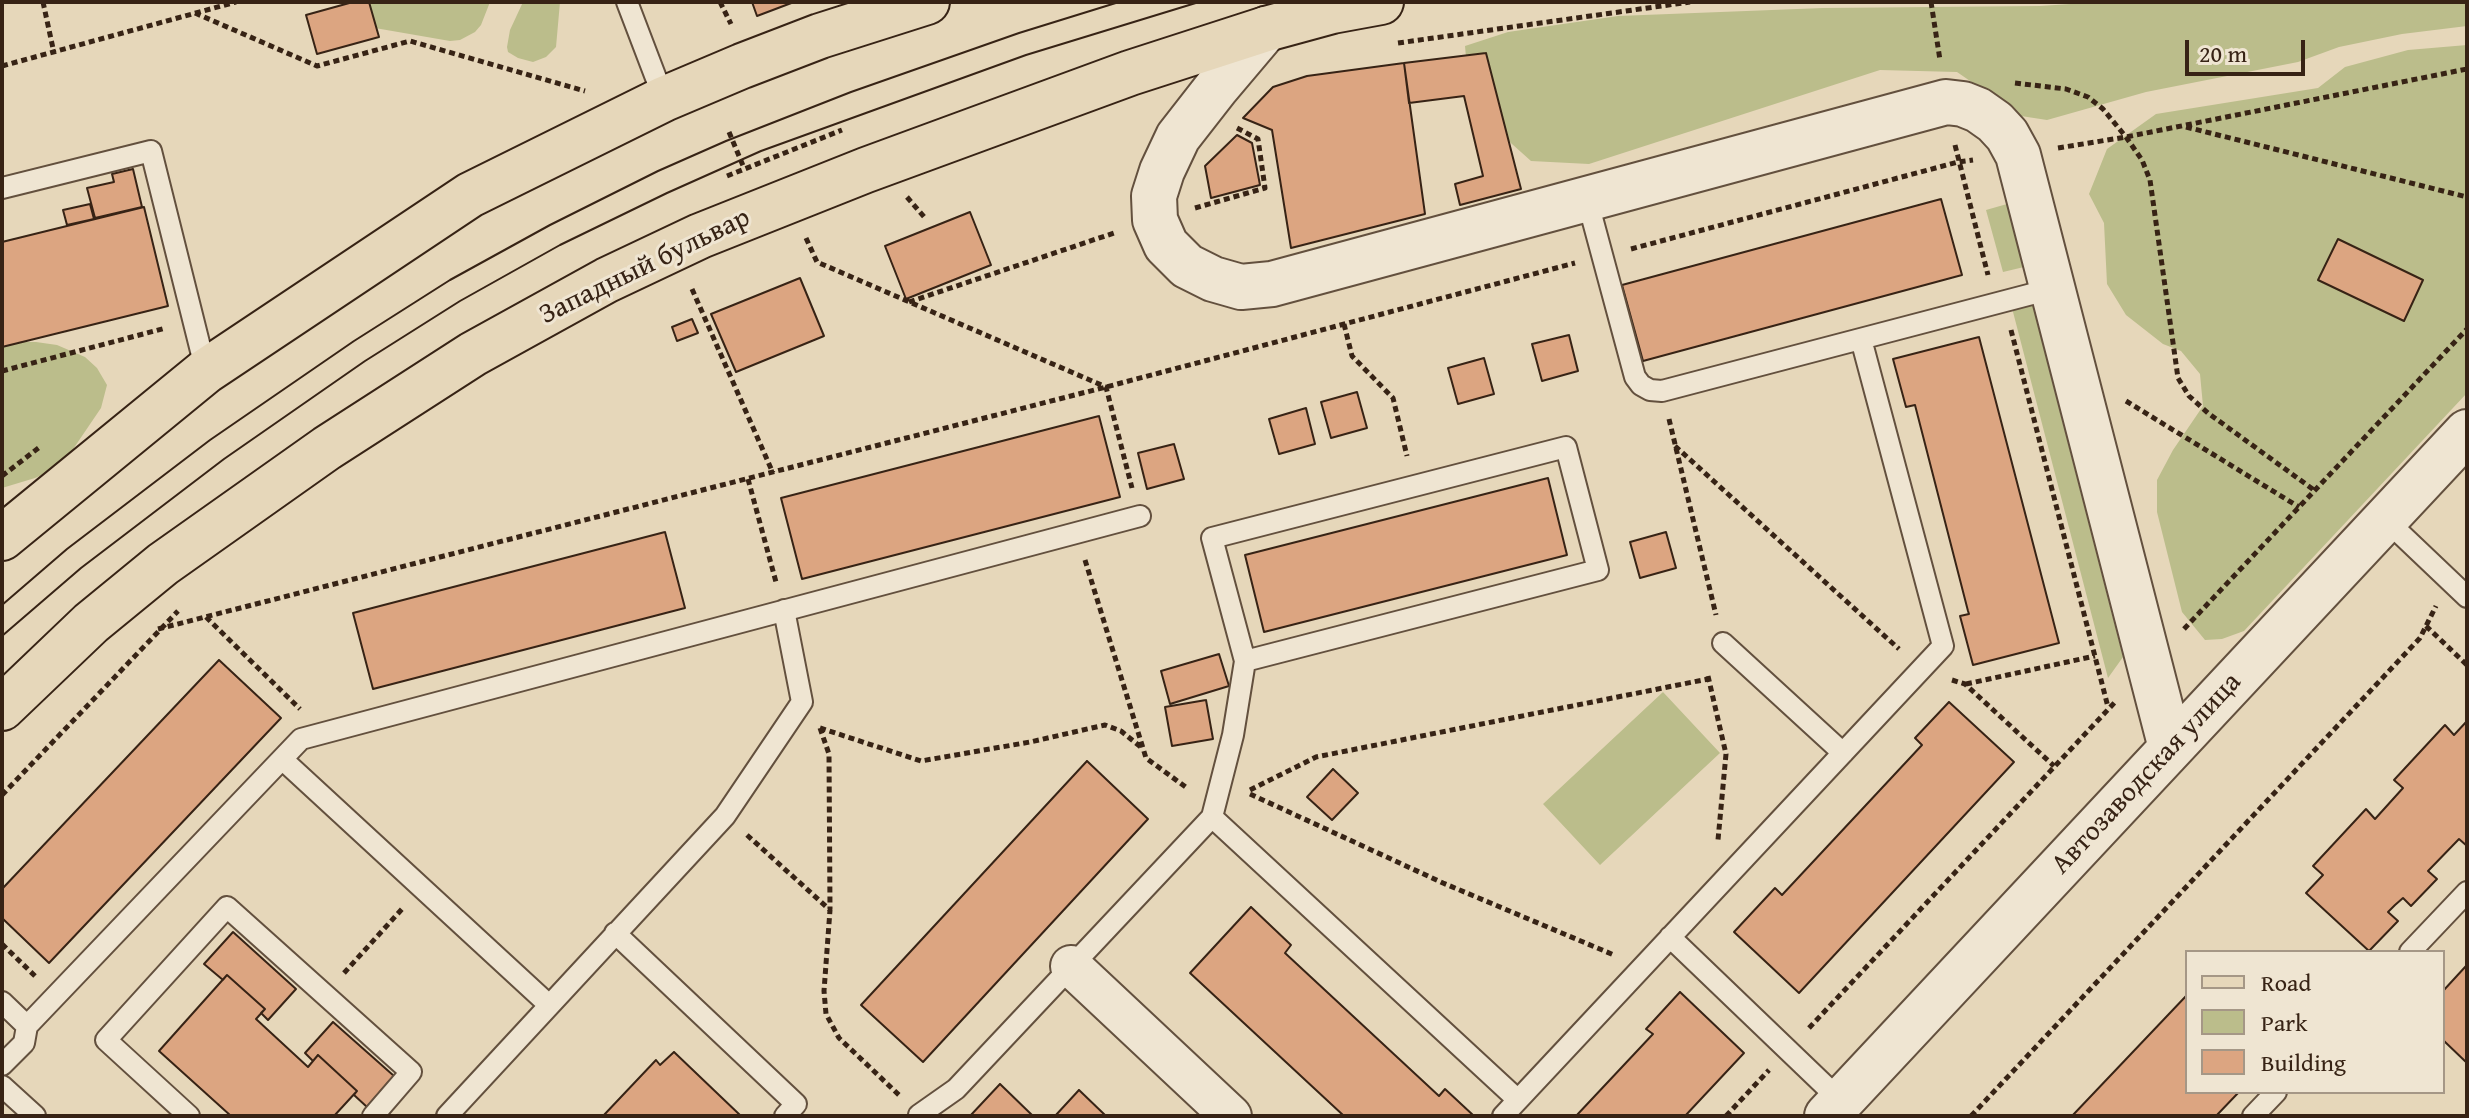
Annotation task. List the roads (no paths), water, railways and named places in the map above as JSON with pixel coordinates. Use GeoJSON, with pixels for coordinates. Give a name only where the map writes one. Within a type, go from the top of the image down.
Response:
{"type":"FeatureCollection","features":[{"type":"Feature","properties":{"kind":"main road"},"geometry":{"type":"LineString","coordinates":[[2,538],[206,371],[470,195],[664,99],[820,36],[927,2]]}},
{"type":"Feature","properties":{"kind":"main road","name":"Западный бульвар"},"geometry":{"type":"LineString","coordinates":[[2,708],[91,623],[163,564],[302,465],[473,354],[607,280],[700,236],[866,170],[1130,73],[1332,11],[1385,23]]}},
{"type":"Feature","properties":{"kind":"street"},"geometry":{"type":"LineString","coordinates":[[1266,29],[1178,137],[1154,196],[1155,220],[1166,245],[1187,266],[1213,279],[1241,287],[1272,284],[1946,102],[1963,104],[1986,116],[2007,135],[2018,155],[2171,748]]}},
{"type":"Feature","properties":{"kind":"street","name":"Автозаводская улица"},"geometry":{"type":"LineString","coordinates":[[1834,1109],[2467,432]]}},
{"type":"Feature","properties":{"kind":"street"},"geometry":{"type":"LineString","coordinates":[[1071,966],[1231,1116]]}},
{"type":"Feature","properties":{"kind":"lane"},"geometry":{"type":"LineString","coordinates":[[627,2],[664,99]]}},
{"type":"Feature","properties":{"kind":"lane"},"geometry":{"type":"LineString","coordinates":[[2,188],[151,151],[206,371]]}},
{"type":"Feature","properties":{"kind":"lane"},"geometry":{"type":"LineString","coordinates":[[1587,199],[1635,377],[1650,390],[1662,391],[2051,289]]}},
{"type":"Feature","properties":{"kind":"lane"},"geometry":{"type":"LineString","coordinates":[[1503,1116],[1943,646],[1861,339]]}},
{"type":"Feature","properties":{"kind":"lane"},"geometry":{"type":"LineString","coordinates":[[919,1115],[956,1089],[1213,812],[1233,735],[1245,661],[1212,538],[1566,447],[1598,570],[1245,661]]}},
{"type":"Feature","properties":{"kind":"lane"},"geometry":{"type":"LineString","coordinates":[[2,1065],[24,1043],[27,1026],[301,739],[1140,516]]}},
{"type":"Feature","properties":{"kind":"lane"},"geometry":{"type":"LineString","coordinates":[[2385,519],[2467,597]]}},
{"type":"Feature","properties":{"kind":"lane"},"geometry":{"type":"LineString","coordinates":[[447,1116],[725,816],[802,702],[784,610]]}},
{"type":"Feature","properties":{"kind":"lane"},"geometry":{"type":"LineString","coordinates":[[1723,643],[1843,753]]}},
{"type":"Feature","properties":{"kind":"lane"},"geometry":{"type":"LineString","coordinates":[[282,759],[549,1005]]}},
{"type":"Feature","properties":{"kind":"lane"},"geometry":{"type":"LineString","coordinates":[[1213,812],[1518,1100]]}},
{"type":"Feature","properties":{"kind":"lane"},"geometry":{"type":"LineString","coordinates":[[2412,950],[2467,892]]}},
{"type":"Feature","properties":{"kind":"lane"},"geometry":{"type":"LineString","coordinates":[[189,1116],[106,1040],[227,907],[411,1072],[373,1116]]}},
{"type":"Feature","properties":{"kind":"lane"},"geometry":{"type":"LineString","coordinates":[[615,933],[796,1104],[785,1116]]}},
{"type":"Feature","properties":{"kind":"lane"},"geometry":{"type":"LineString","coordinates":[[1670,937],[1788,1050],[1834,1109]]}},
{"type":"Feature","properties":{"kind":"lane"},"geometry":{"type":"LineString","coordinates":[[2,1002],[27,1026]]}},
{"type":"Feature","properties":{"kind":"lane"},"geometry":{"type":"LineString","coordinates":[[2,1086],[35,1116]]}},
{"type":"Feature","properties":{"kind":"lane"},"geometry":{"type":"LineString","coordinates":[[2253,1116],[2274,1094]]}},
{"type":"Feature","properties":{"kind":"tram line"},"geometry":{"type":"LineString","coordinates":[[2,605],[67,549],[210,440],[354,341],[450,280],[550,225],[658,171],[851,92],[1019,33],[1119,2]]}},
{"type":"Feature","properties":{"kind":"tram line"},"geometry":{"type":"LineString","coordinates":[[2,636],[81,568],[224,459],[365,361],[460,301],[560,245],[761,151],[1026,55],[1199,2]]}}]}
